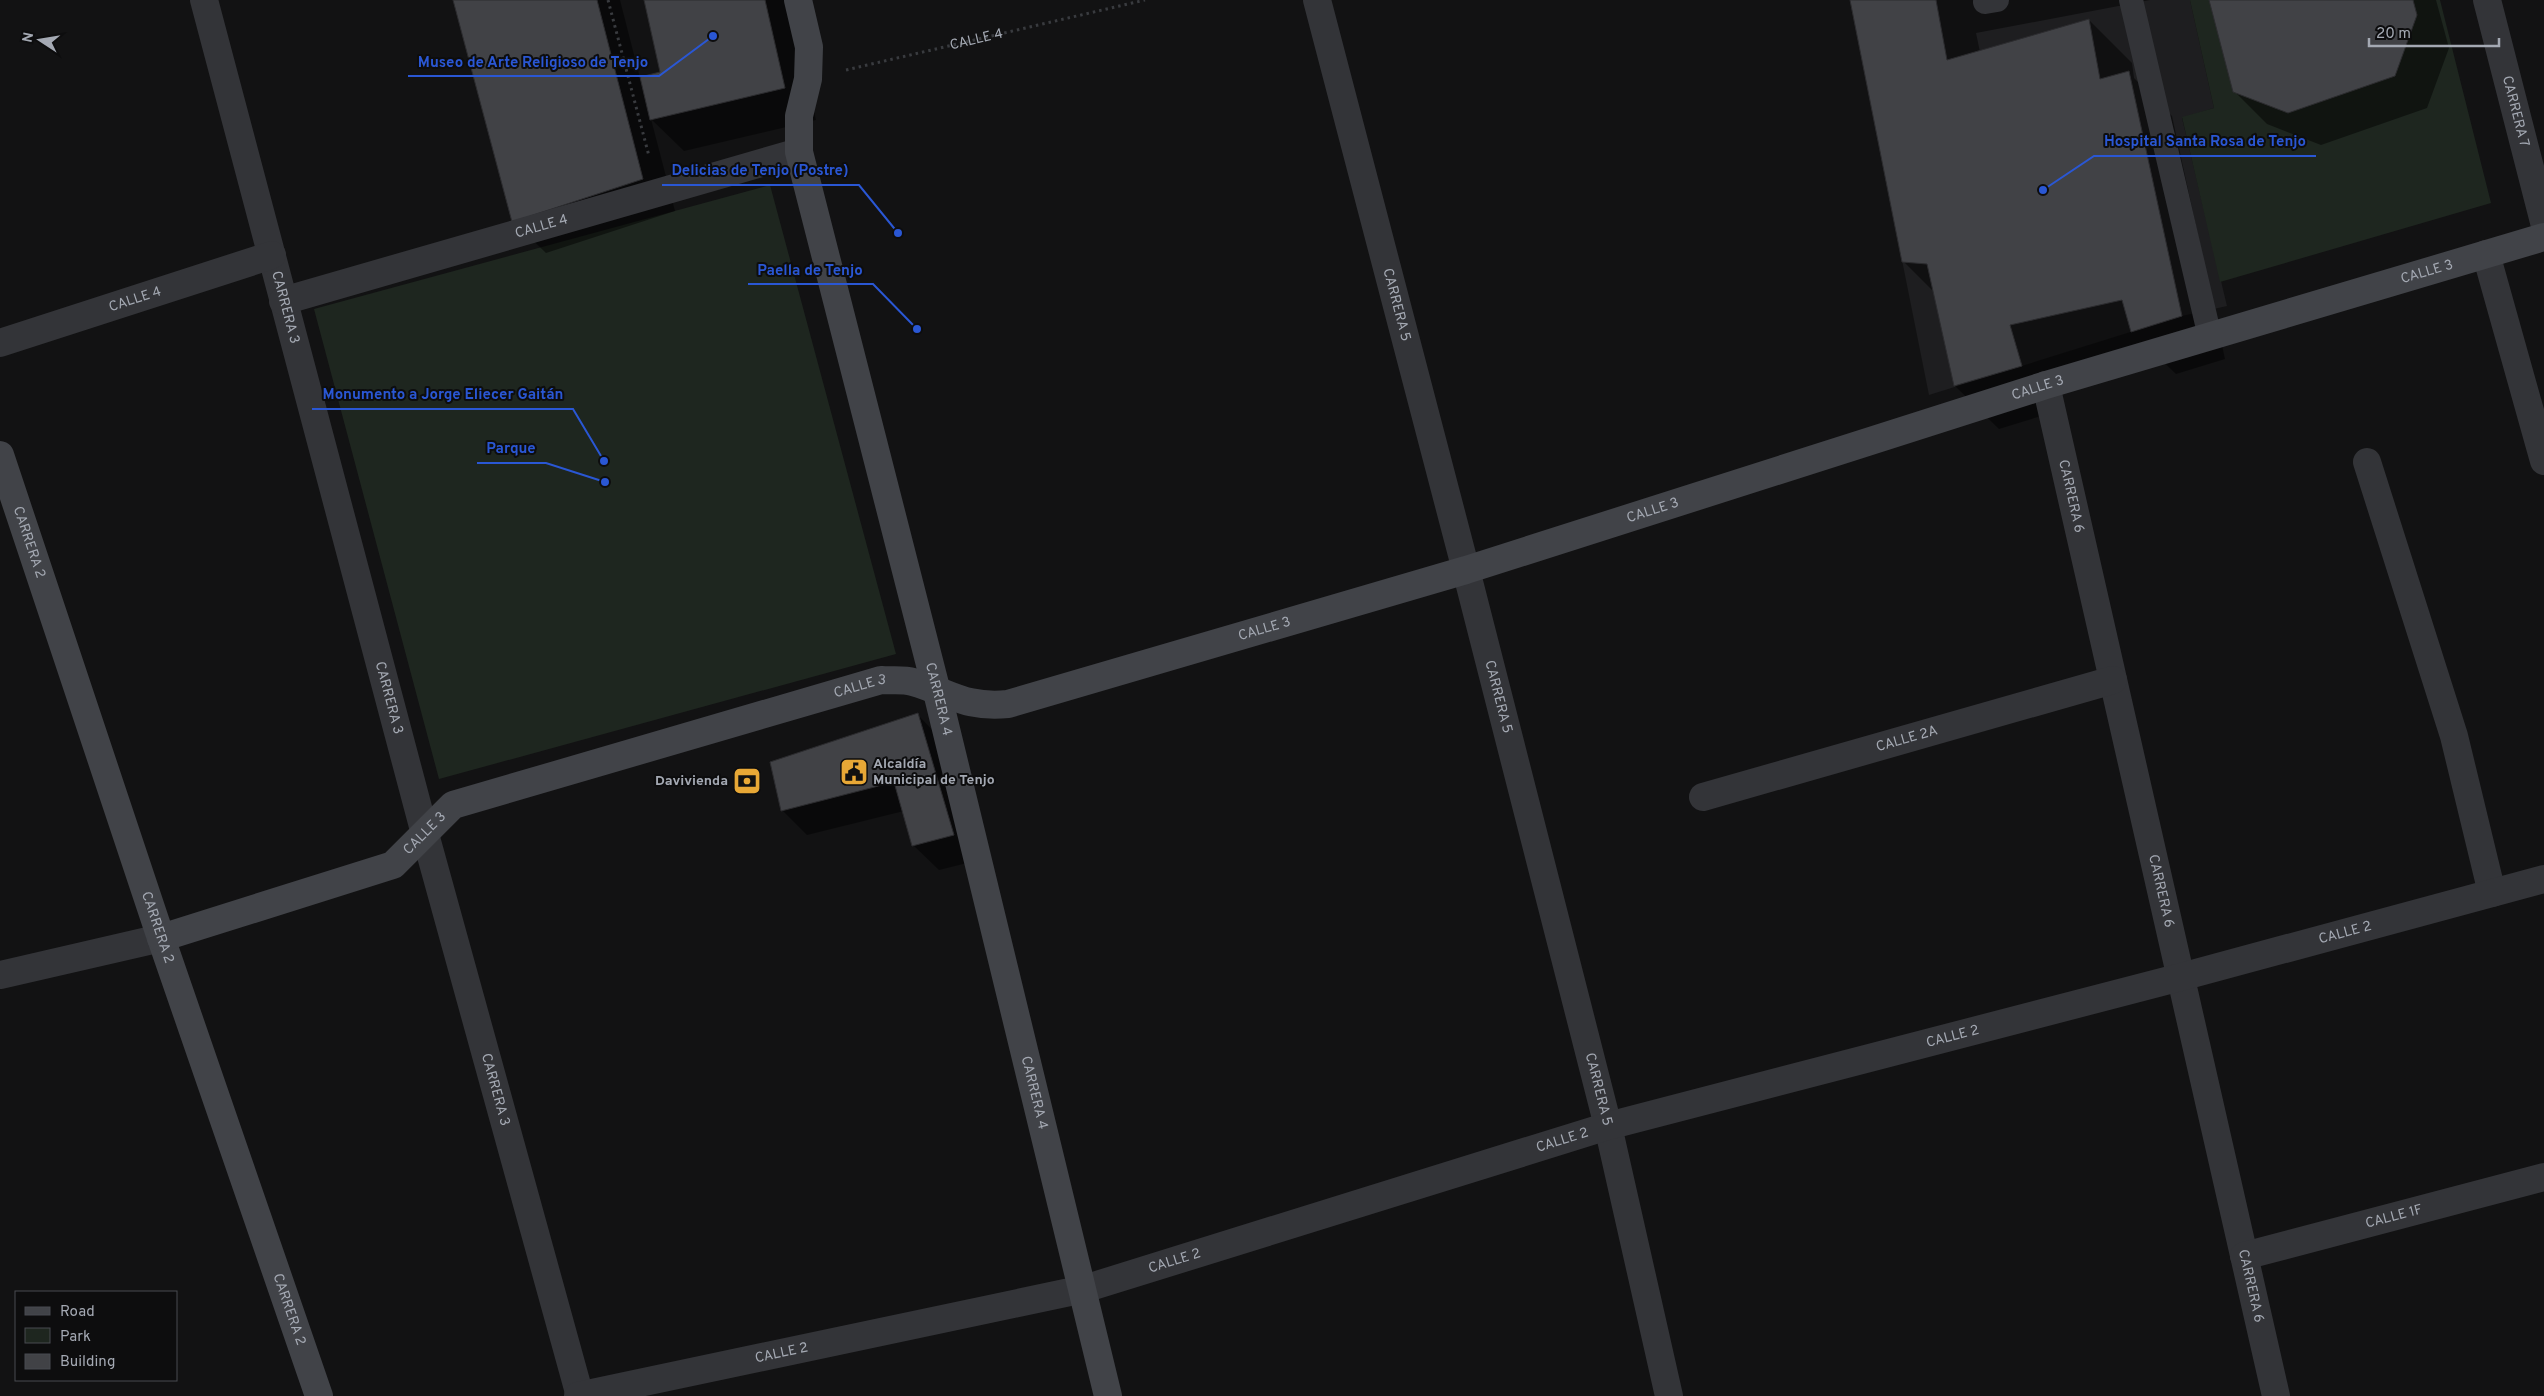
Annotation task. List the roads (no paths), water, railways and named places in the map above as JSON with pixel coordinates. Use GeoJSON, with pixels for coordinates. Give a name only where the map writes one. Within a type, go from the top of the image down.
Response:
{"type":"FeatureCollection","features":[{"type":"Feature","properties":{"kind":"street","name":"CARRERA 3"},"geometry":{"type":"LineString","coordinates":[[204,0],[425,834],[579,1396]]}},
{"type":"Feature","properties":{"kind":"street","name":"CARRERA 4"},"geometry":{"type":"LineString","coordinates":[[798,0],[809,47],[808,79],[799,116],[799,152],[937,692],[1084,1289],[1108,1396]]}},
{"type":"Feature","properties":{"kind":"street","name":"CARRERA 5"},"geometry":{"type":"LineString","coordinates":[[1317,0],[1466,570],[1608,1126],[1669,1396]]}},
{"type":"Feature","properties":{"kind":"street","name":"CARRERA 7"},"geometry":{"type":"LineString","coordinates":[[2487,0],[2544,222]]}},
{"type":"Feature","properties":{"kind":"street","name":"CALLE 4"},"geometry":{"type":"LineString","coordinates":[[283,301],[799,152]]}},
{"type":"Feature","properties":{"kind":"street","name":"CALLE 3"},"geometry":{"type":"LineString","coordinates":[[0,974],[161,938],[393,865],[453,806],[881,680],[912,682],[937,692],[986,706],[1008,704],[1466,570],[2046,385],[2544,237]]}},
{"type":"Feature","properties":{"kind":"street"},"geometry":{"type":"LineString","coordinates":[[2486,254],[2544,460]]}},
{"type":"Feature","properties":{"kind":"street","name":"CALLE 4"},"geometry":{"type":"LineString","coordinates":[[0,343],[272,255]]}},
{"type":"Feature","properties":{"kind":"street","name":"CARRERA 6"},"geometry":{"type":"LineString","coordinates":[[2046,385],[2244,1256],[2271,1395]]}},
{"type":"Feature","properties":{"kind":"street","name":"CARRERA 2"},"geometry":{"type":"LineString","coordinates":[[0,455],[6,491],[319,1396]]}},
{"type":"Feature","properties":{"kind":"street"},"geometry":{"type":"LineString","coordinates":[[2367,462],[2454,736],[2492,893]]}},
{"type":"Feature","properties":{"kind":"street","name":"CALLE 2A"},"geometry":{"type":"LineString","coordinates":[[1703,797],[2113,680]]}},
{"type":"Feature","properties":{"kind":"street","name":"CALLE 2"},"geometry":{"type":"LineString","coordinates":[[579,1396],[1084,1289],[1608,1126],[2181,977],[2544,879]]}},
{"type":"Feature","properties":{"kind":"street","name":"CALLE 1F"},"geometry":{"type":"LineString","coordinates":[[2244,1256],[2544,1178]]}},
{"type":"Feature","properties":{"kind":"lane"},"geometry":{"type":"LineString","coordinates":[[2132,0],[2210,337]]}},
{"type":"Feature","properties":{"kind":"place","name":"Museo de Arte Religioso de Tenjo"},"geometry":{"type":"Point","coordinates":[713,36]}},
{"type":"Feature","properties":{"kind":"place","name":"Hospital Santa Rosa de Tenjo"},"geometry":{"type":"Point","coordinates":[2043,190]}},
{"type":"Feature","properties":{"kind":"place","name":"Delicias de Tenjo (Postre)"},"geometry":{"type":"Point","coordinates":[898,233]}},
{"type":"Feature","properties":{"kind":"place","name":"Paella de Tenjo"},"geometry":{"type":"Point","coordinates":[917,329]}},
{"type":"Feature","properties":{"kind":"place","name":"Monumento a Jorge Eliecer Gaitán"},"geometry":{"type":"Point","coordinates":[604,461]}},
{"type":"Feature","properties":{"kind":"place","name":"Parque"},"geometry":{"type":"Point","coordinates":[605,482]}},
{"type":"Feature","properties":{"kind":"place","name":"Alcaldía Municipal de Tenjo"},"geometry":{"type":"Point","coordinates":[854,772]}},
{"type":"Feature","properties":{"kind":"place","name":"Davivienda"},"geometry":{"type":"Point","coordinates":[747,781]}}]}
